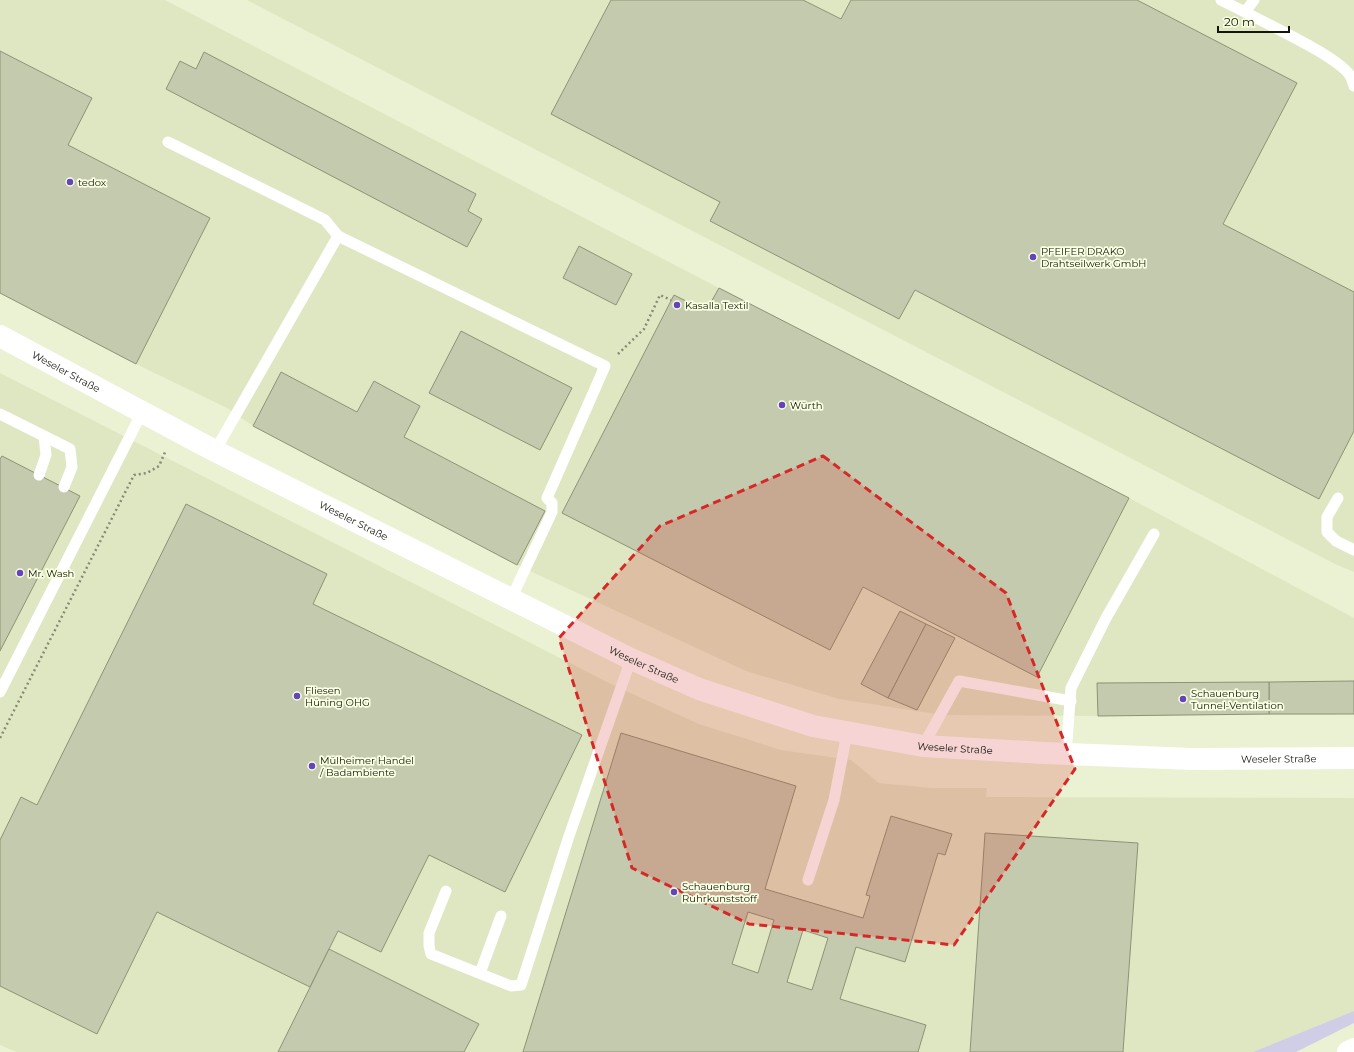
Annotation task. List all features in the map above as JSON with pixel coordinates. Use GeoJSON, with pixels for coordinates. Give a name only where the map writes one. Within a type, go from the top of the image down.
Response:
{"type":"FeatureCollection","features":[{"type":"Feature","properties":{"kind":"main road","name":"Weseler Straße"},"geometry":{"type":"LineString","coordinates":[[0,336],[215,451],[631,659],[699,689],[813,726],[923,746],[1192,759],[1354,758]]}},
{"type":"Feature","properties":{"kind":"main road"},"geometry":{"type":"LineString","coordinates":[[1348,1052],[1354,1049]]}},
{"type":"Feature","properties":{"kind":"lane"},"geometry":{"type":"LineString","coordinates":[[1221,0],[1319,51],[1338,64],[1351,77],[1354,86]]}},
{"type":"Feature","properties":{"kind":"lane"},"geometry":{"type":"LineString","coordinates":[[1245,12],[1254,0]]}},
{"type":"Feature","properties":{"kind":"lane"},"geometry":{"type":"LineString","coordinates":[[168,142],[326,220],[338,236],[605,366],[547,498],[552,503],[552,512],[512,599]]}},
{"type":"Feature","properties":{"kind":"lane"},"geometry":{"type":"LineString","coordinates":[[215,451],[338,236]]}},
{"type":"Feature","properties":{"kind":"lane"},"geometry":{"type":"LineString","coordinates":[[0,692],[142,412]]}},
{"type":"Feature","properties":{"kind":"lane"},"geometry":{"type":"LineString","coordinates":[[0,414],[70,449],[72,467],[64,487]]}},
{"type":"Feature","properties":{"kind":"lane"},"geometry":{"type":"LineString","coordinates":[[39,475],[46,455],[44,436]]}},
{"type":"Feature","properties":{"kind":"lane"},"geometry":{"type":"LineString","coordinates":[[1338,498],[1327,517],[1327,532],[1336,541],[1354,550]]}},
{"type":"Feature","properties":{"kind":"lane"},"geometry":{"type":"LineString","coordinates":[[1066,754],[1072,688],[1106,618],[1154,534]]}},
{"type":"Feature","properties":{"kind":"lane"},"geometry":{"type":"LineString","coordinates":[[446,891],[428,933],[428,946],[431,954],[512,986],[521,985],[569,836],[631,659]]}},
{"type":"Feature","properties":{"kind":"lane"},"geometry":{"type":"LineString","coordinates":[[923,746],[959,681],[1070,701]]}},
{"type":"Feature","properties":{"kind":"lane"},"geometry":{"type":"LineString","coordinates":[[808,880],[834,800],[847,733]]}},
{"type":"Feature","properties":{"kind":"lane"},"geometry":{"type":"LineString","coordinates":[[480,973],[501,916]]}},
{"type":"Feature","properties":{"kind":"path"},"geometry":{"type":"LineString","coordinates":[[605,366],[644,329],[660,295],[671,300]]}},
{"type":"Feature","properties":{"kind":"path"},"geometry":{"type":"LineString","coordinates":[[0,738],[134,475],[147,473],[159,466],[175,430]]}},
{"type":"Feature","properties":{"kind":"highlighted area"},"geometry":{"type":"Polygon","coordinates":[[[823,456],[1006,593],[1075,769],[954,945],[749,924],[632,868],[559,638],[660,526],[823,456]]]}},
{"type":"Feature","properties":{"kind":"shaded area"},"geometry":{"type":"Polygon","coordinates":[[[0,0],[165,0],[719,288],[1129,498],[1354,618],[1354,714],[1098,716],[946,715],[839,699],[746,671],[517,565],[253,426],[227,408],[136,364],[0,293],[0,0]]]}},
{"type":"Feature","properties":{"kind":"shaded area","name":"PFEIFER DRAKO Drahtseilwerk GmbH"},"geometry":{"type":"Polygon","coordinates":[[[247,0],[1354,0],[1354,572],[1335,564],[247,0]]]}},
{"type":"Feature","properties":{"kind":"shaded area"},"geometry":{"type":"Polygon","coordinates":[[[0,373],[615,686],[699,724],[781,750],[851,760],[879,783],[931,788],[987,788],[986,797],[1354,798],[1354,1011],[1253,1052],[16,1052],[0,1045],[0,373]]]}},
{"type":"Feature","properties":{"kind":"shaded area"},"geometry":{"type":"Polygon","coordinates":[[[1354,1011],[1354,1023],[1296,1052],[1253,1052],[1354,1011]]]}},
{"type":"Feature","properties":{"kind":"building","name":"PFEIFER DRAKO Drahtseilwerk GmbH"},"geometry":{"type":"Polygon","coordinates":[[[611,0],[803,0],[841,19],[851,0],[1137,0],[1297,83],[1223,224],[1354,292],[1354,431],[1319,499],[915,290],[899,319],[710,221],[720,202],[551,114],[611,0]]]}},
{"type":"Feature","properties":{"kind":"building","name":"tedox"},"geometry":{"type":"Polygon","coordinates":[[[0,51],[92,98],[68,145],[210,218],[136,364],[0,293],[0,51]]]}},
{"type":"Feature","properties":{"kind":"building"},"geometry":{"type":"Polygon","coordinates":[[[204,52],[476,194],[468,211],[482,219],[467,247],[166,89],[180,61],[196,69],[204,52]]]}},
{"type":"Feature","properties":{"kind":"building"},"geometry":{"type":"Polygon","coordinates":[[[579,246],[632,274],[616,305],[563,278],[579,246]]]}},
{"type":"Feature","properties":{"kind":"building","name":"Würth"},"geometry":{"type":"Polygon","coordinates":[[[719,288],[1129,498],[1037,677],[863,587],[830,650],[562,513],[674,295],[706,311],[719,288]]]}},
{"type":"Feature","properties":{"kind":"building"},"geometry":{"type":"Polygon","coordinates":[[[461,331],[572,388],[540,450],[429,393],[461,331]]]}},
{"type":"Feature","properties":{"kind":"building"},"geometry":{"type":"Polygon","coordinates":[[[281,372],[357,412],[374,381],[420,406],[404,437],[545,511],[517,565],[253,426],[281,372]]]}},
{"type":"Feature","properties":{"kind":"building","name":"Mr. Wash"},"geometry":{"type":"Polygon","coordinates":[[[2,456],[80,496],[0,651],[0,459],[2,456]]]}},
{"type":"Feature","properties":{"kind":"building","name":"Mülheimer Handel / Badambiente"},"geometry":{"type":"Polygon","coordinates":[[[186,504],[327,574],[313,604],[582,735],[505,892],[429,855],[381,952],[338,931],[310,987],[157,912],[97,1034],[0,986],[0,840],[21,797],[37,805],[186,504]]]}},
{"type":"Feature","properties":{"kind":"building"},"geometry":{"type":"Polygon","coordinates":[[[900,611],[926,624],[888,698],[861,684],[900,611]]]}},
{"type":"Feature","properties":{"kind":"building"},"geometry":{"type":"Polygon","coordinates":[[[926,624],[955,638],[917,710],[888,698],[926,624]]]}},
{"type":"Feature","properties":{"kind":"building"},"geometry":{"type":"Polygon","coordinates":[[[1354,681],[1354,714],[1269,714],[1269,682],[1354,681]]]}},
{"type":"Feature","properties":{"kind":"building","name":"Schauenburg Tunnel-Ventilation"},"geometry":{"type":"Polygon","coordinates":[[[1269,682],[1269,714],[1098,716],[1097,683],[1269,682]]]}},
{"type":"Feature","properties":{"kind":"building","name":"Schauenburg Ruhrkunststoff"},"geometry":{"type":"Polygon","coordinates":[[[621,733],[796,786],[765,889],[863,918],[870,896],[866,895],[891,816],[952,834],[945,855],[938,853],[905,962],[856,947],[840,999],[926,1025],[918,1052],[523,1052],[621,733]],[[748,912],[732,964],[758,973],[774,920],[748,912]],[[803,930],[787,982],[812,990],[828,938],[803,930]]]}},
{"type":"Feature","properties":{"kind":"building"},"geometry":{"type":"Polygon","coordinates":[[[985,833],[1138,843],[1123,1052],[970,1052],[985,833]]]}},
{"type":"Feature","properties":{"kind":"building"},"geometry":{"type":"Polygon","coordinates":[[[329,949],[479,1024],[464,1052],[278,1052],[329,949]]]}},
{"type":"Feature","properties":{"kind":"place","name":"tedox"},"geometry":{"type":"Point","coordinates":[70,182]}},
{"type":"Feature","properties":{"kind":"place","name":"PFEIFER DRAKO Drahtseilwerk GmbH"},"geometry":{"type":"Point","coordinates":[1033,257]}},
{"type":"Feature","properties":{"kind":"place","name":"Kasalla Textil"},"geometry":{"type":"Point","coordinates":[677,305]}},
{"type":"Feature","properties":{"kind":"place","name":"Würth"},"geometry":{"type":"Point","coordinates":[782,405]}},
{"type":"Feature","properties":{"kind":"place","name":"Mr. Wash"},"geometry":{"type":"Point","coordinates":[20,573]}},
{"type":"Feature","properties":{"kind":"place","name":"Fliesen Hüning OHG"},"geometry":{"type":"Point","coordinates":[297,696]}},
{"type":"Feature","properties":{"kind":"place","name":"Schauenburg Tunnel-Ventilation"},"geometry":{"type":"Point","coordinates":[1183,699]}},
{"type":"Feature","properties":{"kind":"place","name":"Mülheimer Handel / Badambiente"},"geometry":{"type":"Point","coordinates":[312,766]}},
{"type":"Feature","properties":{"kind":"place","name":"Schauenburg Ruhrkunststoff"},"geometry":{"type":"Point","coordinates":[674,892]}}]}
